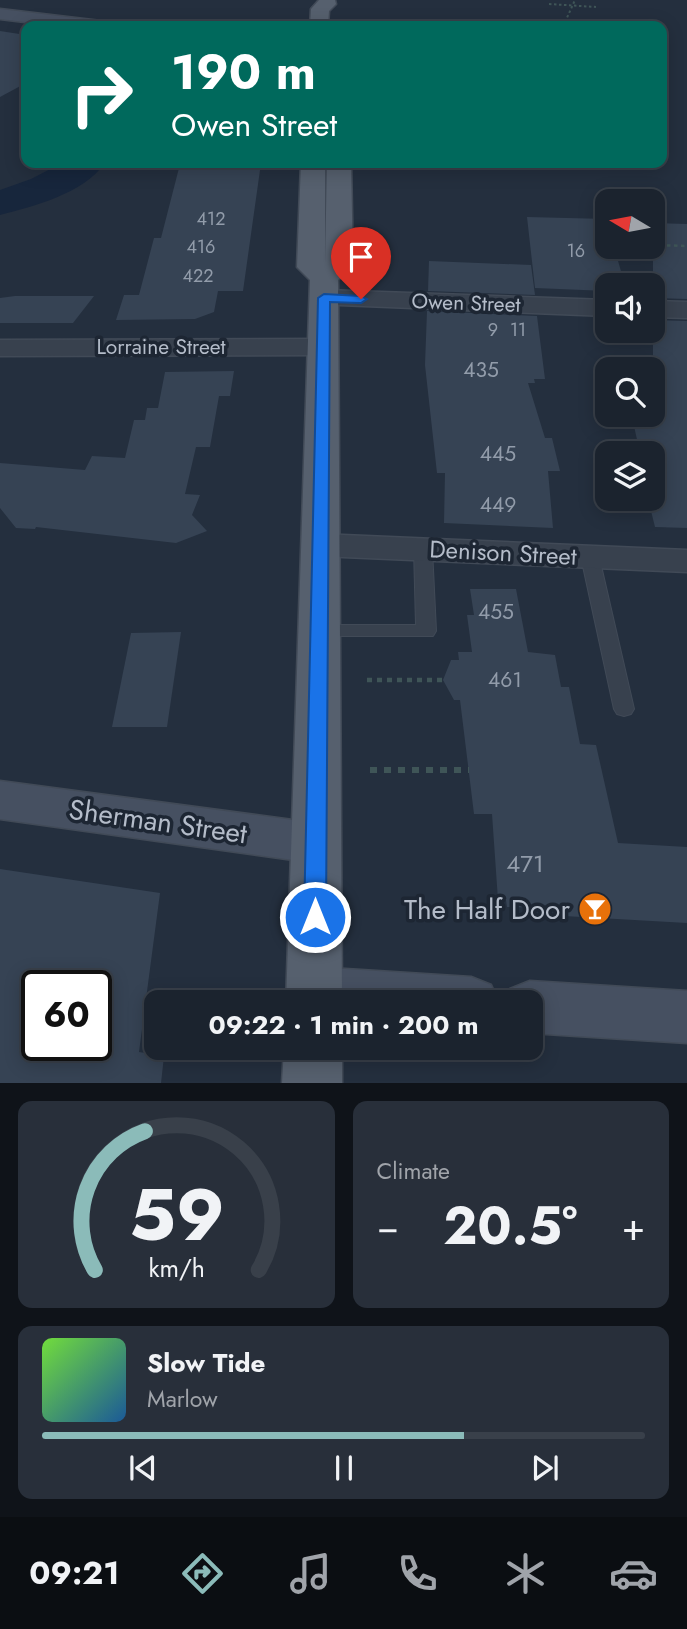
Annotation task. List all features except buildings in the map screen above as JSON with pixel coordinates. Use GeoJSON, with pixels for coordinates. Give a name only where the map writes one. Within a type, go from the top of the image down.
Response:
{"type":"FeatureCollection","features":[{"type":"Feature","properties":{"kind":"main road"},"geometry":{"type":"LineString","coordinates":[[319,21],[320,9],[335,11]]}},
{"type":"Feature","properties":{"kind":"main road"},"geometry":{"type":"LineString","coordinates":[[0,14],[59,21]]}},
{"type":"Feature","properties":{"kind":"main road"},"geometry":{"type":"LineString","coordinates":[[313,168],[311,267],[324,288]]}},
{"type":"Feature","properties":{"kind":"main road"},"geometry":{"type":"LineString","coordinates":[[314,990],[324,288],[339,265],[339,168]]}},
{"type":"Feature","properties":{"kind":"main road","name":"Sherman Street"},"geometry":{"type":"LineString","coordinates":[[0,800],[315,843]]}},
{"type":"Feature","properties":{"kind":"main road"},"geometry":{"type":"LineString","coordinates":[[543,1008],[687,1017]]}},
{"type":"Feature","properties":{"kind":"main road"},"geometry":{"type":"LineString","coordinates":[[312,1083],[313,1060]]}},
{"type":"Feature","properties":{"kind":"street","name":"Owen Street"},"geometry":{"type":"LineString","coordinates":[[324,288],[595,307]]}},
{"type":"Feature","properties":{"kind":"street"},"geometry":{"type":"LineString","coordinates":[[665,309],[687,310]]}},
{"type":"Feature","properties":{"kind":"street","name":"Lorraine Street"},"geometry":{"type":"LineString","coordinates":[[0,348],[323,347]]}},
{"type":"Feature","properties":{"kind":"street","name":"Denison Street"},"geometry":{"type":"LineString","coordinates":[[320,545],[687,561]]}},
{"type":"Feature","properties":{"kind":"lane"},"geometry":{"type":"LineString","coordinates":[[319,631],[426,631],[423,549]]}},
{"type":"Feature","properties":{"kind":"lane"},"geometry":{"type":"LineString","coordinates":[[590,557],[624,709]]}},
{"type":"Feature","properties":{"kind":"path"},"geometry":{"type":"LineString","coordinates":[[567,21],[575,0]]}},
{"type":"Feature","properties":{"kind":"path"},"geometry":{"type":"LineString","coordinates":[[549,4],[596,6]]}},
{"type":"Feature","properties":{"kind":"path"},"geometry":{"type":"LineString","coordinates":[[335,11],[408,21]]}},
{"type":"Feature","properties":{"kind":"path"},"geometry":{"type":"LineString","coordinates":[[665,245],[687,246]]}},
{"type":"Feature","properties":{"kind":"path"},"geometry":{"type":"LineString","coordinates":[[367,680],[443,680]]}},
{"type":"Feature","properties":{"kind":"path"},"geometry":{"type":"LineString","coordinates":[[370,770],[469,770]]}},
{"type":"Feature","properties":{"kind":"water"},"geometry":{"type":"Polygon","coordinates":[[[61,168],[96,168],[84,181],[25,202],[16,198],[13,191],[33,184],[61,168]]]}},
{"type":"Feature","properties":{"kind":"waterway"},"geometry":{"type":"LineString","coordinates":[[0,203],[45,187],[78,168]]}},
{"type":"Feature","properties":{"kind":"place","name":"The Half Door"},"geometry":{"type":"Point","coordinates":[595,909]}},
{"type":"Feature","properties":{"kind":"route"},"geometry":{"type":"LineString","coordinates":[[315,917],[324,298],[361,299]]}}]}
